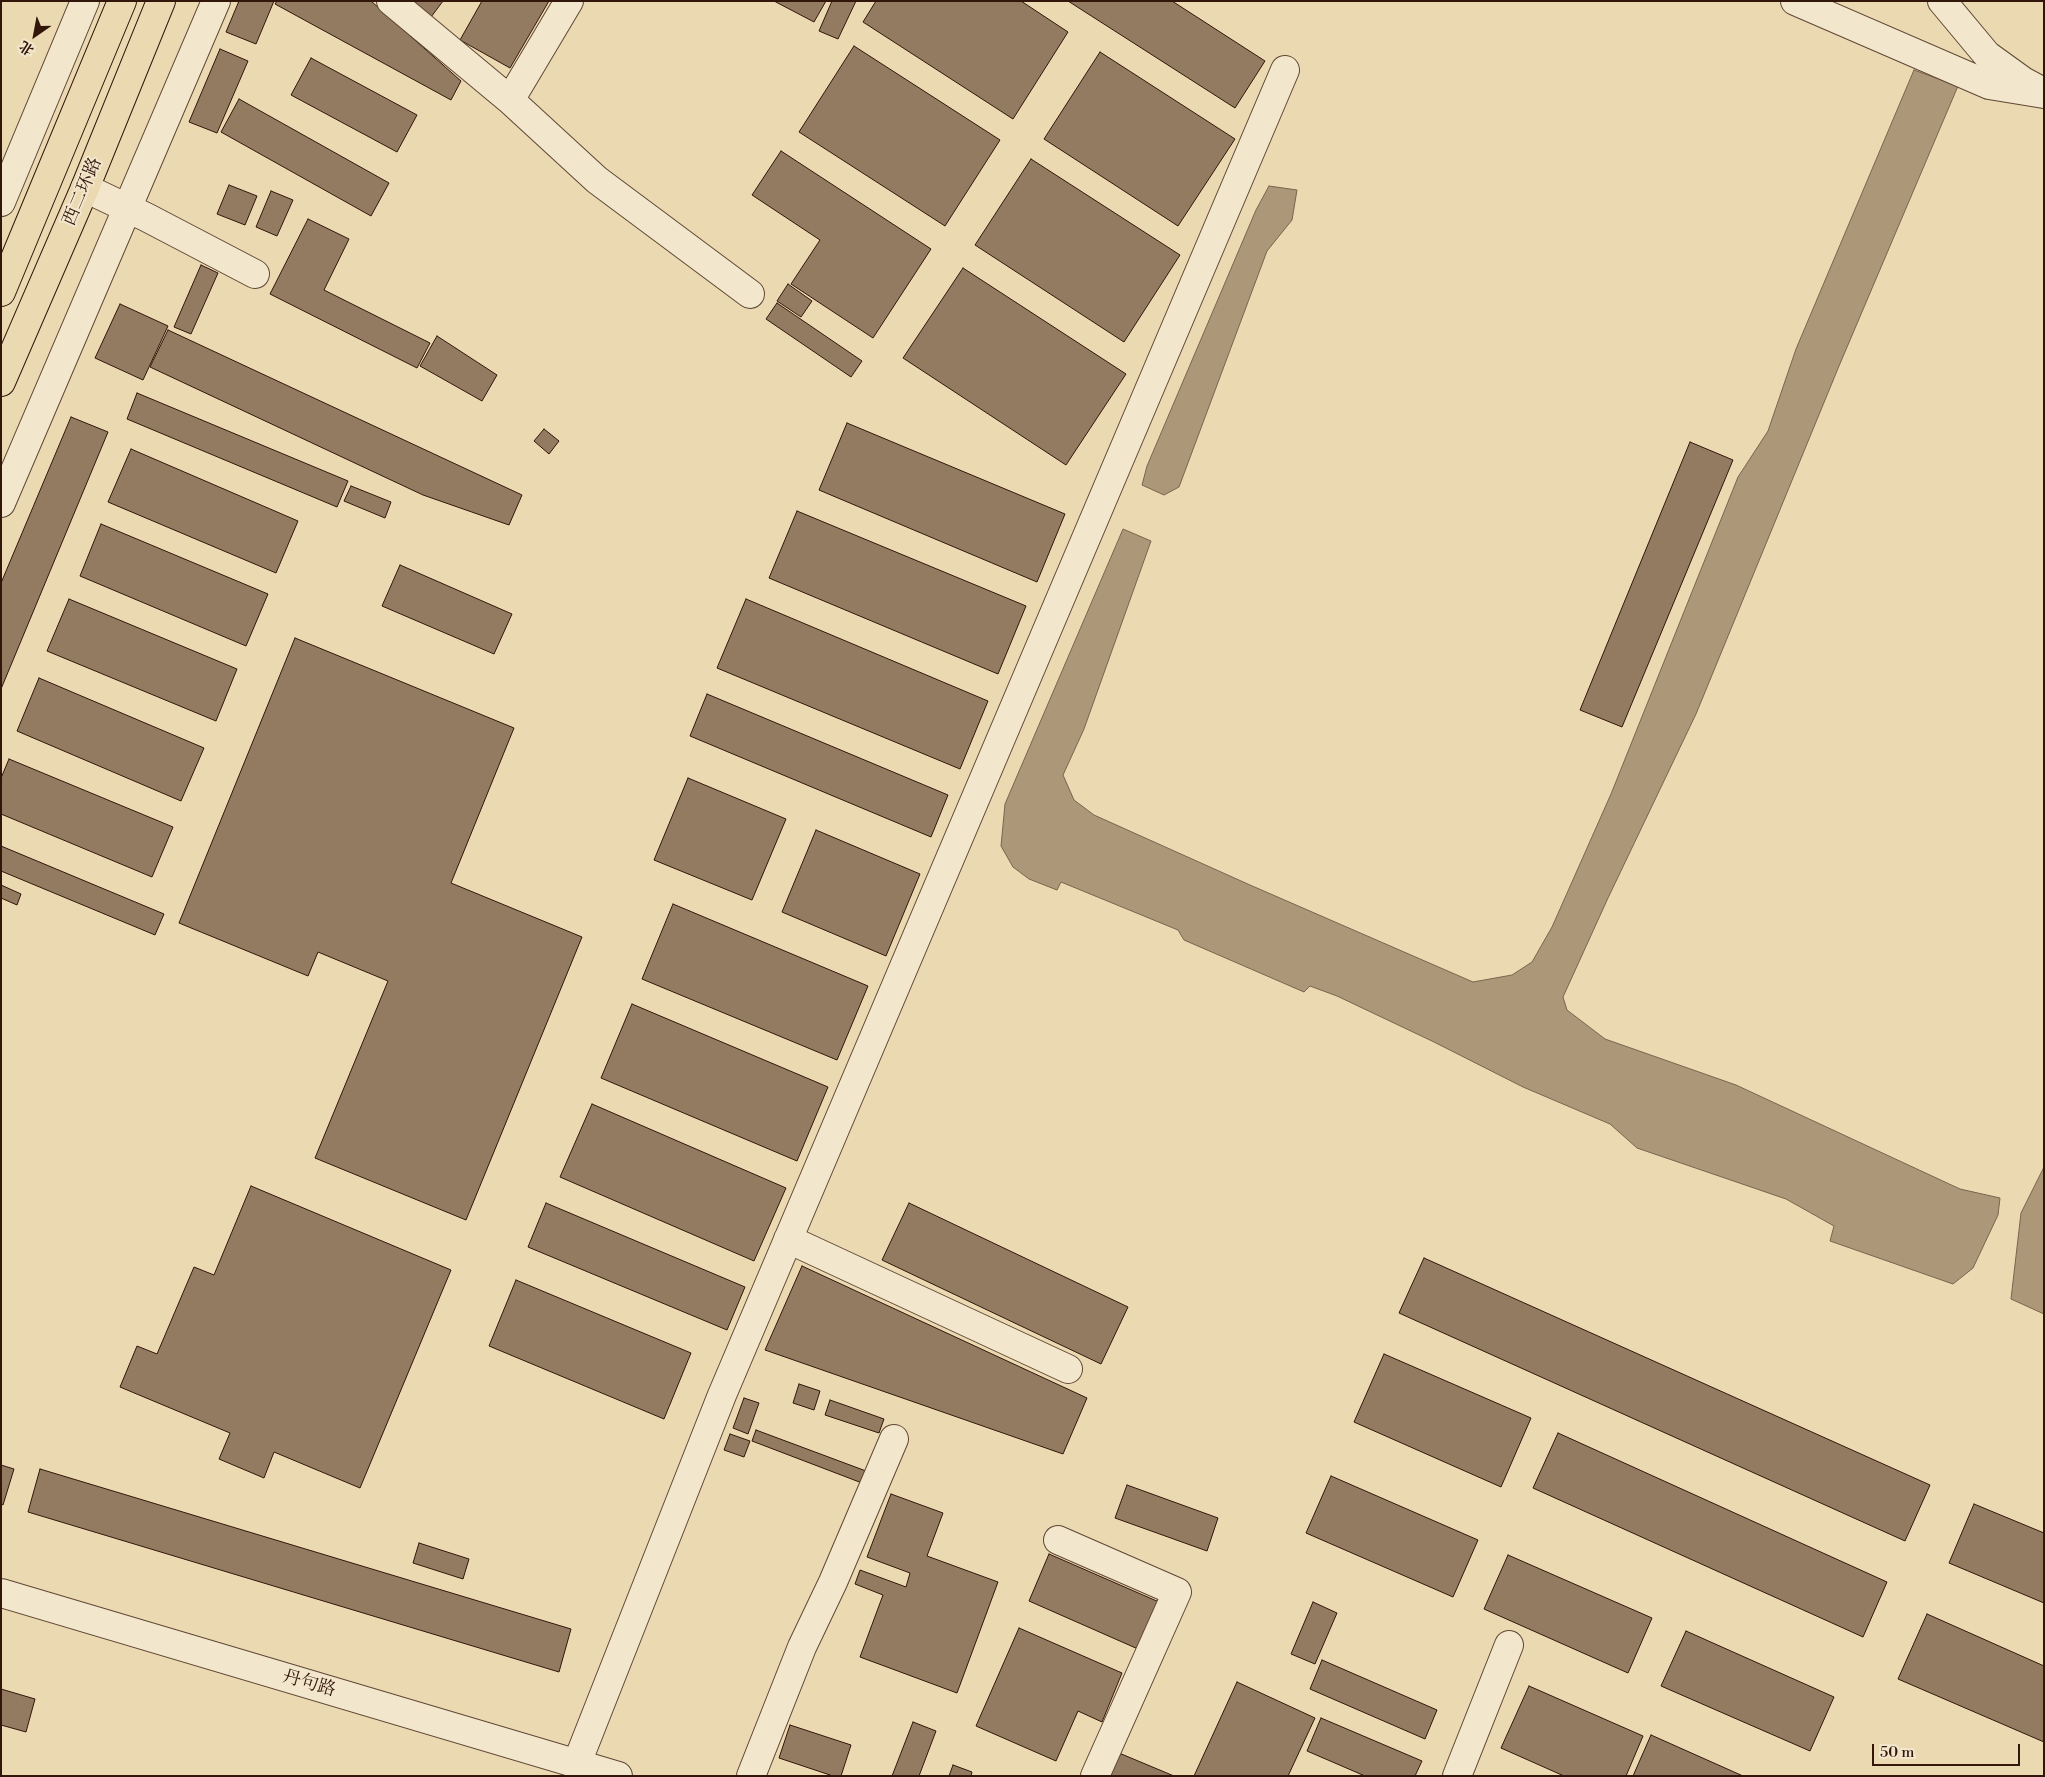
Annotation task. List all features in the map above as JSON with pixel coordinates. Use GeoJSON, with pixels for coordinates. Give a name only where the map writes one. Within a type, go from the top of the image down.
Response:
{"type":"FeatureCollection","features":[{"type":"Feature","properties":{"kind":"main road","name":"西二环路"},"geometry":{"type":"LineString","coordinates":[[1,292],[122,1]]}},
{"type":"Feature","properties":{"kind":"main road","name":"西二环路"},"geometry":{"type":"LineString","coordinates":[[1,382],[85,188],[161,1]]}},
{"type":"Feature","properties":{"kind":"street"},"geometry":{"type":"LineString","coordinates":[[1,202],[85,1]]}},
{"type":"Feature","properties":{"kind":"street"},"geometry":{"type":"LineString","coordinates":[[1,503],[216,1]]}},
{"type":"Feature","properties":{"kind":"street"},"geometry":{"type":"LineString","coordinates":[[391,1],[510,100],[597,180],[750,294]]}},
{"type":"Feature","properties":{"kind":"street"},"geometry":{"type":"LineString","coordinates":[[510,100],[569,1]]}},
{"type":"Feature","properties":{"kind":"street"},"geometry":{"type":"LineString","coordinates":[[1795,1],[1989,84],[2044,93]]}},
{"type":"Feature","properties":{"kind":"street"},"geometry":{"type":"LineString","coordinates":[[1942,1],[1987,55],[2023,81],[2044,93]]}},
{"type":"Feature","properties":{"kind":"street"},"geometry":{"type":"LineString","coordinates":[[577,1763],[722,1395],[1285,70]]}},
{"type":"Feature","properties":{"kind":"street"},"geometry":{"type":"LineString","coordinates":[[85,188],[128,208],[255,274]]}},
{"type":"Feature","properties":{"kind":"street"},"geometry":{"type":"LineString","coordinates":[[788,1239],[1068,1369]]}},
{"type":"Feature","properties":{"kind":"street"},"geometry":{"type":"LineString","coordinates":[[751,1776],[802,1647],[833,1582],[894,1439]]}},
{"type":"Feature","properties":{"kind":"street"},"geometry":{"type":"LineString","coordinates":[[1058,1540],[1177,1592],[1095,1776]]}},
{"type":"Feature","properties":{"kind":"street","name":"丹句路"},"geometry":{"type":"LineString","coordinates":[[1,1593],[618,1776]]}},
{"type":"Feature","properties":{"kind":"street"},"geometry":{"type":"LineString","coordinates":[[1457,1776],[1509,1645]]}},
{"type":"Feature","properties":{"kind":"shaded area"},"geometry":{"type":"Polygon","coordinates":[[[1914,70],[1958,86],[1839,366],[1696,714],[1563,997],[1567,1010],[1605,1039],[1736,1085],[1960,1189],[2000,1198],[1998,1215],[1973,1268],[1953,1284],[1830,1241],[1834,1226],[1786,1199],[1637,1148],[1610,1124],[1523,1087],[1337,996],[1310,986],[1304,992],[1184,940],[1178,930],[1061,882],[1057,890],[1029,879],[1013,867],[1001,846],[1005,804],[1123,529],[1151,541],[1084,729],[1063,775],[1074,800],[1094,815],[1473,982],[1512,975],[1532,962],[1552,927],[1611,794],[1738,477],[1768,431],[1796,349],[1914,70]]]}},
{"type":"Feature","properties":{"kind":"shaded area"},"geometry":{"type":"Polygon","coordinates":[[[1269,186],[1297,190],[1292,220],[1267,251],[1179,487],[1164,495],[1142,485],[1147,466],[1256,210],[1269,186]]]}},
{"type":"Feature","properties":{"kind":"shaded area"},"geometry":{"type":"Polygon","coordinates":[[[2044,1167],[2044,1314],[2011,1299],[2021,1213],[2044,1167]]]}},
{"type":"Feature","properties":{"kind":"building"},"geometry":{"type":"Polygon","coordinates":[[[239,1],[274,1],[256,44],[226,32],[239,1]]]}},
{"type":"Feature","properties":{"kind":"building"},"geometry":{"type":"Polygon","coordinates":[[[277,1],[371,1],[461,81],[451,100],[275,4],[277,1]]]}},
{"type":"Feature","properties":{"kind":"building"},"geometry":{"type":"Polygon","coordinates":[[[412,1],[443,1],[431,17],[412,1]]]}},
{"type":"Feature","properties":{"kind":"building"},"geometry":{"type":"Polygon","coordinates":[[[482,1],[549,1],[510,68],[460,40],[482,1]]]}},
{"type":"Feature","properties":{"kind":"building"},"geometry":{"type":"Polygon","coordinates":[[[774,1],[826,1],[814,22],[774,1]]]}},
{"type":"Feature","properties":{"kind":"building"},"geometry":{"type":"Polygon","coordinates":[[[832,1],[856,1],[838,39],[819,31],[832,1]]]}},
{"type":"Feature","properties":{"kind":"building"},"geometry":{"type":"Polygon","coordinates":[[[876,1],[1021,1],[1068,32],[1013,119],[863,22],[876,1]]]}},
{"type":"Feature","properties":{"kind":"building"},"geometry":{"type":"Polygon","coordinates":[[[1068,1],[1172,1],[1265,61],[1235,108],[1068,1]]]}},
{"type":"Feature","properties":{"kind":"building"},"geometry":{"type":"Polygon","coordinates":[[[854,46],[1000,140],[945,226],[799,132],[854,46]]]}},
{"type":"Feature","properties":{"kind":"building"},"geometry":{"type":"Polygon","coordinates":[[[220,49],[248,61],[217,133],[189,122],[220,49]]]}},
{"type":"Feature","properties":{"kind":"building"},"geometry":{"type":"Polygon","coordinates":[[[1100,52],[1235,139],[1178,226],[1044,139],[1100,52]]]}},
{"type":"Feature","properties":{"kind":"building"},"geometry":{"type":"Polygon","coordinates":[[[311,58],[417,115],[397,152],[291,95],[311,58]]]}},
{"type":"Feature","properties":{"kind":"building"},"geometry":{"type":"Polygon","coordinates":[[[239,99],[389,183],[371,216],[221,132],[239,99]]]}},
{"type":"Feature","properties":{"kind":"building"},"geometry":{"type":"Polygon","coordinates":[[[781,151],[931,249],[873,338],[791,284],[820,240],[752,195],[781,151]]]}},
{"type":"Feature","properties":{"kind":"building"},"geometry":{"type":"Polygon","coordinates":[[[1031,159],[1180,255],[1124,342],[975,245],[1031,159]]]}},
{"type":"Feature","properties":{"kind":"building"},"geometry":{"type":"Polygon","coordinates":[[[229,185],[257,196],[245,225],[217,214],[229,185]]]}},
{"type":"Feature","properties":{"kind":"building"},"geometry":{"type":"Polygon","coordinates":[[[271,191],[293,200],[277,236],[256,227],[271,191]]]}},
{"type":"Feature","properties":{"kind":"building"},"geometry":{"type":"Polygon","coordinates":[[[308,219],[349,239],[324,290],[430,343],[417,368],[270,294],[308,219]]]}},
{"type":"Feature","properties":{"kind":"building"},"geometry":{"type":"Polygon","coordinates":[[[201,265],[218,273],[191,334],[174,327],[201,265]]]}},
{"type":"Feature","properties":{"kind":"building"},"geometry":{"type":"Polygon","coordinates":[[[963,268],[1126,374],[1066,465],[903,358],[963,268]]]}},
{"type":"Feature","properties":{"kind":"building"},"geometry":{"type":"Polygon","coordinates":[[[788,284],[812,301],[801,317],[777,301],[788,284]]]}},
{"type":"Feature","properties":{"kind":"building"},"geometry":{"type":"Polygon","coordinates":[[[777,303],[862,361],[851,377],[766,319],[777,303]]]}},
{"type":"Feature","properties":{"kind":"building"},"geometry":{"type":"Polygon","coordinates":[[[120,304],[168,326],[143,380],[95,358],[120,304]]]}},
{"type":"Feature","properties":{"kind":"building"},"geometry":{"type":"Polygon","coordinates":[[[168,330],[522,495],[509,525],[423,495],[150,367],[168,330]]]}},
{"type":"Feature","properties":{"kind":"building"},"geometry":{"type":"Polygon","coordinates":[[[437,336],[497,375],[482,401],[420,366],[437,336]]]}},
{"type":"Feature","properties":{"kind":"building"},"geometry":{"type":"Polygon","coordinates":[[[137,393],[348,481],[337,507],[127,419],[137,393]]]}},
{"type":"Feature","properties":{"kind":"building"},"geometry":{"type":"Polygon","coordinates":[[[71,417],[108,432],[1,689],[1,583],[71,417]]]}},
{"type":"Feature","properties":{"kind":"building"},"geometry":{"type":"Polygon","coordinates":[[[847,423],[1065,514],[1037,582],[819,490],[847,423]]]}},
{"type":"Feature","properties":{"kind":"building"},"geometry":{"type":"Polygon","coordinates":[[[544,429],[559,441],[549,454],[534,441],[544,429]]]}},
{"type":"Feature","properties":{"kind":"building"},"geometry":{"type":"Polygon","coordinates":[[[1690,442],[1733,460],[1622,727],[1580,710],[1690,442]]]}},
{"type":"Feature","properties":{"kind":"building"},"geometry":{"type":"Polygon","coordinates":[[[131,449],[298,521],[276,573],[108,502],[131,449]]]}},
{"type":"Feature","properties":{"kind":"building"},"geometry":{"type":"Polygon","coordinates":[[[351,486],[391,502],[385,518],[344,501],[351,486]]]}},
{"type":"Feature","properties":{"kind":"building"},"geometry":{"type":"Polygon","coordinates":[[[797,511],[1026,606],[998,674],[769,578],[797,511]]]}},
{"type":"Feature","properties":{"kind":"building"},"geometry":{"type":"Polygon","coordinates":[[[101,524],[268,594],[246,646],[80,576],[101,524]]]}},
{"type":"Feature","properties":{"kind":"building"},"geometry":{"type":"Polygon","coordinates":[[[400,565],[512,614],[494,654],[382,606],[400,565]]]}},
{"type":"Feature","properties":{"kind":"building"},"geometry":{"type":"Polygon","coordinates":[[[69,599],[237,669],[216,721],[47,651],[69,599]]]}},
{"type":"Feature","properties":{"kind":"building"},"geometry":{"type":"Polygon","coordinates":[[[746,599],[988,701],[960,769],[717,668],[746,599]]]}},
{"type":"Feature","properties":{"kind":"building"},"geometry":{"type":"Polygon","coordinates":[[[295,638],[514,728],[451,883],[582,937],[466,1220],[315,1158],[388,981],[318,952],[308,976],[179,923],[295,638]]]}},
{"type":"Feature","properties":{"kind":"building"},"geometry":{"type":"Polygon","coordinates":[[[39,678],[204,748],[181,801],[17,731],[39,678]]]}},
{"type":"Feature","properties":{"kind":"building"},"geometry":{"type":"Polygon","coordinates":[[[707,694],[948,795],[931,837],[690,736],[707,694]]]}},
{"type":"Feature","properties":{"kind":"building"},"geometry":{"type":"Polygon","coordinates":[[[9,759],[173,827],[152,877],[1,814],[1,778],[9,759]]]}},
{"type":"Feature","properties":{"kind":"building"},"geometry":{"type":"Polygon","coordinates":[[[688,778],[786,819],[752,900],[654,860],[688,778]]]}},
{"type":"Feature","properties":{"kind":"building"},"geometry":{"type":"Polygon","coordinates":[[[816,830],[920,874],[886,956],[782,912],[816,830]]]}},
{"type":"Feature","properties":{"kind":"building"},"geometry":{"type":"Polygon","coordinates":[[[1,846],[164,914],[155,935],[1,871],[1,846]]]}},
{"type":"Feature","properties":{"kind":"building"},"geometry":{"type":"Polygon","coordinates":[[[1,885],[21,894],[17,905],[1,898],[1,885]]]}},
{"type":"Feature","properties":{"kind":"building"},"geometry":{"type":"Polygon","coordinates":[[[673,904],[868,986],[837,1060],[642,979],[673,904]]]}},
{"type":"Feature","properties":{"kind":"building"},"geometry":{"type":"Polygon","coordinates":[[[632,1004],[828,1087],[797,1161],[601,1078],[632,1004]]]}},
{"type":"Feature","properties":{"kind":"building"},"geometry":{"type":"Polygon","coordinates":[[[592,1104],[786,1188],[754,1261],[560,1177],[592,1104]]]}},
{"type":"Feature","properties":{"kind":"building"},"geometry":{"type":"Polygon","coordinates":[[[251,1186],[451,1270],[360,1488],[274,1452],[264,1478],[219,1459],[230,1433],[120,1387],[137,1346],[157,1354],[194,1267],[214,1275],[251,1186]]]}},
{"type":"Feature","properties":{"kind":"building"},"geometry":{"type":"Polygon","coordinates":[[[546,1203],[745,1287],[727,1330],[528,1247],[546,1203]]]}},
{"type":"Feature","properties":{"kind":"building"},"geometry":{"type":"Polygon","coordinates":[[[909,1203],[1128,1307],[1101,1364],[882,1260],[909,1203]]]}},
{"type":"Feature","properties":{"kind":"building"},"geometry":{"type":"Polygon","coordinates":[[[1424,1258],[1930,1485],[1905,1541],[1399,1313],[1424,1258]]]}},
{"type":"Feature","properties":{"kind":"building"},"geometry":{"type":"Polygon","coordinates":[[[802,1266],[1087,1398],[1063,1454],[765,1350],[802,1266]]]}},
{"type":"Feature","properties":{"kind":"building"},"geometry":{"type":"Polygon","coordinates":[[[516,1280],[691,1353],[664,1419],[489,1346],[516,1280]]]}},
{"type":"Feature","properties":{"kind":"building"},"geometry":{"type":"Polygon","coordinates":[[[1384,1354],[1531,1418],[1501,1487],[1354,1422],[1384,1354]]]}},
{"type":"Feature","properties":{"kind":"building"},"geometry":{"type":"Polygon","coordinates":[[[799,1384],[820,1391],[814,1410],[793,1403],[799,1384]]]}},
{"type":"Feature","properties":{"kind":"building"},"geometry":{"type":"Polygon","coordinates":[[[744,1398],[759,1403],[748,1434],[733,1428],[744,1398]]]}},
{"type":"Feature","properties":{"kind":"building"},"geometry":{"type":"Polygon","coordinates":[[[830,1400],[884,1419],[879,1433],[825,1415],[830,1400]]]}},
{"type":"Feature","properties":{"kind":"building"},"geometry":{"type":"Polygon","coordinates":[[[756,1430],[866,1471],[862,1483],[752,1441],[756,1430]]]}},
{"type":"Feature","properties":{"kind":"building"},"geometry":{"type":"Polygon","coordinates":[[[1558,1433],[1887,1582],[1863,1637],[1533,1488],[1558,1433]]]}},
{"type":"Feature","properties":{"kind":"building"},"geometry":{"type":"Polygon","coordinates":[[[730,1434],[750,1441],[744,1457],[724,1450],[730,1434]]]}},
{"type":"Feature","properties":{"kind":"building"},"geometry":{"type":"Polygon","coordinates":[[[1,1465],[14,1469],[3,1505],[1,1504],[1,1465]]]}},
{"type":"Feature","properties":{"kind":"building"},"geometry":{"type":"Polygon","coordinates":[[[40,1469],[571,1629],[559,1672],[28,1512],[40,1469]]]}},
{"type":"Feature","properties":{"kind":"building"},"geometry":{"type":"Polygon","coordinates":[[[1331,1476],[1478,1540],[1453,1597],[1306,1533],[1331,1476]]]}},
{"type":"Feature","properties":{"kind":"building"},"geometry":{"type":"Polygon","coordinates":[[[1127,1485],[1218,1518],[1207,1551],[1115,1518],[1127,1485]]]}},
{"type":"Feature","properties":{"kind":"building"},"geometry":{"type":"Polygon","coordinates":[[[891,1494],[943,1513],[927,1556],[998,1582],[957,1693],[860,1657],[883,1595],[855,1584],[860,1570],[906,1587],[910,1573],[867,1557],[891,1494]]]}},
{"type":"Feature","properties":{"kind":"building"},"geometry":{"type":"Polygon","coordinates":[[[1974,1504],[2044,1533],[2044,1603],[1949,1563],[1974,1504]]]}},
{"type":"Feature","properties":{"kind":"building"},"geometry":{"type":"Polygon","coordinates":[[[419,1543],[469,1559],[463,1579],[413,1563],[419,1543]]]}},
{"type":"Feature","properties":{"kind":"building"},"geometry":{"type":"Polygon","coordinates":[[[1049,1554],[1159,1602],[1138,1649],[1029,1601],[1049,1554]]]}},
{"type":"Feature","properties":{"kind":"building"},"geometry":{"type":"Polygon","coordinates":[[[1508,1555],[1652,1618],[1628,1673],[1484,1609],[1508,1555]]]}},
{"type":"Feature","properties":{"kind":"building"},"geometry":{"type":"Polygon","coordinates":[[[1313,1602],[1337,1613],[1315,1664],[1291,1654],[1313,1602]]]}},
{"type":"Feature","properties":{"kind":"building"},"geometry":{"type":"Polygon","coordinates":[[[1927,1614],[2044,1666],[2044,1742],[1898,1679],[1927,1614]]]}},
{"type":"Feature","properties":{"kind":"building"},"geometry":{"type":"Polygon","coordinates":[[[1019,1628],[1122,1673],[1102,1722],[1078,1711],[1056,1761],[976,1726],[1019,1628]]]}},
{"type":"Feature","properties":{"kind":"building"},"geometry":{"type":"Polygon","coordinates":[[[1686,1631],[1834,1697],[1810,1751],[1661,1686],[1686,1631]]]}},
{"type":"Feature","properties":{"kind":"building"},"geometry":{"type":"Polygon","coordinates":[[[1322,1660],[1437,1710],[1425,1739],[1310,1689],[1322,1660]]]}},
{"type":"Feature","properties":{"kind":"building"},"geometry":{"type":"Polygon","coordinates":[[[1237,1682],[1315,1718],[1288,1776],[1194,1776],[1237,1682]]]}},
{"type":"Feature","properties":{"kind":"building"},"geometry":{"type":"Polygon","coordinates":[[[1529,1686],[1643,1736],[1626,1776],[1564,1776],[1501,1748],[1529,1686]]]}},
{"type":"Feature","properties":{"kind":"building"},"geometry":{"type":"Polygon","coordinates":[[[1,1689],[35,1699],[26,1732],[1,1725],[1,1689]]]}},
{"type":"Feature","properties":{"kind":"building"},"geometry":{"type":"Polygon","coordinates":[[[1321,1718],[1422,1761],[1415,1776],[1365,1776],[1307,1751],[1321,1718]]]}},
{"type":"Feature","properties":{"kind":"building"},"geometry":{"type":"Polygon","coordinates":[[[913,1722],[936,1731],[919,1776],[892,1776],[913,1722]]]}},
{"type":"Feature","properties":{"kind":"building"},"geometry":{"type":"Polygon","coordinates":[[[790,1725],[851,1745],[841,1776],[833,1776],[779,1758],[790,1725]]]}},
{"type":"Feature","properties":{"kind":"building"},"geometry":{"type":"Polygon","coordinates":[[[1651,1735],[1743,1776],[1633,1776],[1651,1735]]]}},
{"type":"Feature","properties":{"kind":"building"},"geometry":{"type":"Polygon","coordinates":[[[1119,1753],[1174,1776],[1109,1776],[1119,1753]]]}},
{"type":"Feature","properties":{"kind":"building"},"geometry":{"type":"Polygon","coordinates":[[[953,1765],[972,1772],[971,1776],[949,1776],[953,1765]]]}}]}
